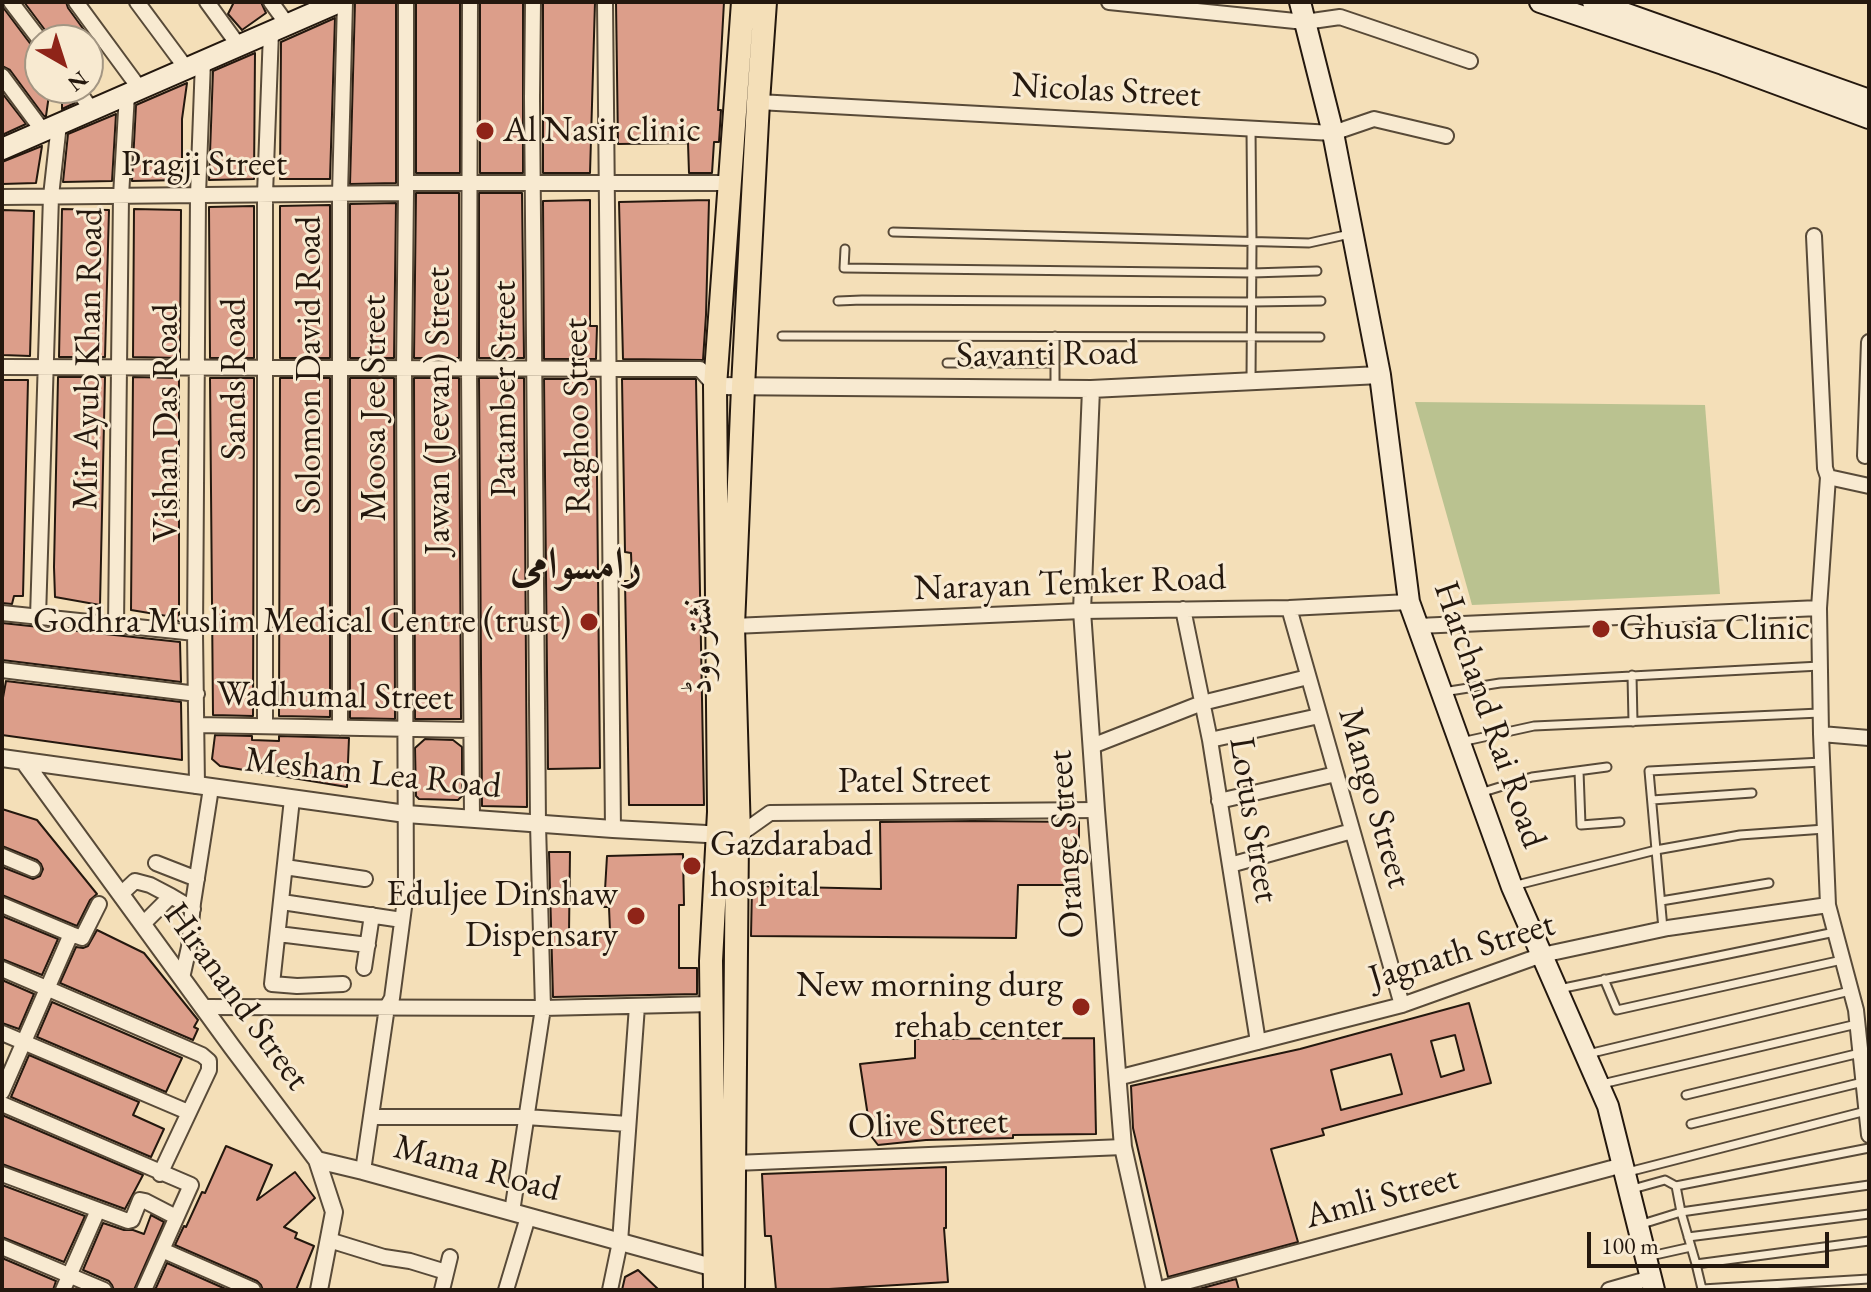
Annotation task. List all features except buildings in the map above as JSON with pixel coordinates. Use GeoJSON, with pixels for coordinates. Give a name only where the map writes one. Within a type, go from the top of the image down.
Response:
{"type":"FeatureCollection","features":[{"type":"Feature","properties":{"kind":"main road"},"geometry":{"type":"LineString","coordinates":[[2,149],[340,2]]}},
{"type":"Feature","properties":{"kind":"main road","name":"نشتر روڈ"},"geometry":{"type":"LineString","coordinates":[[728,835],[719,812],[715,386],[743,2]]}},
{"type":"Feature","properties":{"kind":"main road","name":"نشتر روڈ"},"geometry":{"type":"LineString","coordinates":[[715,1279],[711,961],[728,835],[743,387],[765,2]]}},
{"type":"Feature","properties":{"kind":"main road"},"geometry":{"type":"LineString","coordinates":[[1540,2],[1602,11],[1791,80],[1869,100]]}},
{"type":"Feature","properties":{"kind":"main road","name":"Harchand Rai Road"},"geometry":{"type":"LineString","coordinates":[[1302,12],[1333,133],[1380,375],[1409,602],[1512,887],[1608,1106],[1652,1284]]}},
{"type":"Feature","properties":{"kind":"main road"},"geometry":{"type":"LineString","coordinates":[[1791,80],[1869,118]]}},
{"type":"Feature","properties":{"kind":"main road","name":"نشتر روڈ"},"geometry":{"type":"LineString","coordinates":[[728,835],[737,837],[733,1290]]}},
{"type":"Feature","properties":{"kind":"street"},"geometry":{"type":"LineString","coordinates":[[11,2],[28,24]]}},
{"type":"Feature","properties":{"kind":"street"},"geometry":{"type":"LineString","coordinates":[[76,2],[134,92]]}},
{"type":"Feature","properties":{"kind":"street"},"geometry":{"type":"LineString","coordinates":[[137,2],[195,65]]}},
{"type":"Feature","properties":{"kind":"street"},"geometry":{"type":"LineString","coordinates":[[207,2],[239,46]]}},
{"type":"Feature","properties":{"kind":"street"},"geometry":{"type":"LineString","coordinates":[[271,2],[279,28]]}},
{"type":"Feature","properties":{"kind":"street","name":"Solomon David Road"},"geometry":{"type":"LineString","coordinates":[[340,2],[340,728]]}},
{"type":"Feature","properties":{"kind":"street","name":"Moosa Jee Street"},"geometry":{"type":"LineString","coordinates":[[363,1171],[406,892],[406,2]]}},
{"type":"Feature","properties":{"kind":"street","name":"Jawan (Jeevan) Street"},"geometry":{"type":"LineString","coordinates":[[470,2],[472,819]]}},
{"type":"Feature","properties":{"kind":"street","name":"Patamber Street"},"geometry":{"type":"LineString","coordinates":[[506,1290],[520,1214],[526,1117],[543,1008],[538,824],[533,2]]}},
{"type":"Feature","properties":{"kind":"street","name":"Raghoo Street"},"geometry":{"type":"LineString","coordinates":[[605,2],[613,829]]}},
{"type":"Feature","properties":{"kind":"street"},"geometry":{"type":"LineString","coordinates":[[1109,2],[1302,12],[1340,17],[1470,61]]}},
{"type":"Feature","properties":{"kind":"street","name":"Sands Road"},"geometry":{"type":"LineString","coordinates":[[265,726],[265,194],[279,28]]}},
{"type":"Feature","properties":{"kind":"street","name":"Vishan Das Road"},"geometry":{"type":"LineString","coordinates":[[182,978],[197,879],[204,787],[197,725],[195,633],[198,195],[195,65]]}},
{"type":"Feature","properties":{"kind":"street"},"geometry":{"type":"LineString","coordinates":[[2,76],[51,127],[38,617]]}},
{"type":"Feature","properties":{"kind":"street","name":"Mir Ayub Khan Road"},"geometry":{"type":"LineString","coordinates":[[116,625],[121,196],[134,92]]}},
{"type":"Feature","properties":{"kind":"street","name":"Nicolas Street"},"geometry":{"type":"LineString","coordinates":[[758,102],[1333,133],[1374,119],[1446,136]]}},
{"type":"Feature","properties":{"kind":"street"},"geometry":{"type":"LineString","coordinates":[[88,104],[92,110]]}},
{"type":"Feature","properties":{"kind":"street","name":"Pragji Street"},"geometry":{"type":"LineString","coordinates":[[2,197],[340,194],[469,183],[730,183]]}},
{"type":"Feature","properties":{"kind":"street"},"geometry":{"type":"LineString","coordinates":[[1814,236],[1825,468],[1828,477],[1819,608],[1828,905],[1850,991],[1861,1015],[1869,1135]]}},
{"type":"Feature","properties":{"kind":"street"},"geometry":{"type":"LineString","coordinates":[[1865,456],[1869,342]]}},
{"type":"Feature","properties":{"kind":"street"},"geometry":{"type":"LineString","coordinates":[[2,367],[700,369],[715,386]]}},
{"type":"Feature","properties":{"kind":"street","name":"Savanti Road"},"geometry":{"type":"LineString","coordinates":[[715,386],[1091,389],[1380,375]]}},
{"type":"Feature","properties":{"kind":"street","name":"Orange Street"},"geometry":{"type":"LineString","coordinates":[[1091,389],[1082,611],[1096,810],[1123,1147],[1156,1290]]}},
{"type":"Feature","properties":{"kind":"street"},"geometry":{"type":"LineString","coordinates":[[1828,477],[1869,486]]}},
{"type":"Feature","properties":{"kind":"street","name":"Narayan Temker Road"},"geometry":{"type":"LineString","coordinates":[[733,626],[1082,611],[1289,608],[1409,602]]}},
{"type":"Feature","properties":{"kind":"street","name":"Mango Street"},"geometry":{"type":"LineString","coordinates":[[1289,608],[1402,1005]]}},
{"type":"Feature","properties":{"kind":"street"},"geometry":{"type":"LineString","coordinates":[[1418,626],[1819,608]]}},
{"type":"Feature","properties":{"kind":"street","name":"Lotus Street"},"geometry":{"type":"LineString","coordinates":[[1183,609],[1210,740],[1258,1042]]}},
{"type":"Feature","properties":{"kind":"street"},"geometry":{"type":"LineString","coordinates":[[2,613],[195,633]]}},
{"type":"Feature","properties":{"kind":"street"},"geometry":{"type":"LineString","coordinates":[[2,670],[197,694]]}},
{"type":"Feature","properties":{"kind":"street"},"geometry":{"type":"LineString","coordinates":[[1092,746],[1202,703],[1308,677]]}},
{"type":"Feature","properties":{"kind":"street"},"geometry":{"type":"LineString","coordinates":[[1210,740],[1319,716]]}},
{"type":"Feature","properties":{"kind":"street","name":"Wadhumal Street"},"geometry":{"type":"LineString","coordinates":[[197,725],[471,730]]}},
{"type":"Feature","properties":{"kind":"street"},"geometry":{"type":"LineString","coordinates":[[1821,734],[1869,738]]}},
{"type":"Feature","properties":{"kind":"street","name":"Mesham Lea Road"},"geometry":{"type":"LineString","coordinates":[[2,758],[406,814],[728,835]]}},
{"type":"Feature","properties":{"kind":"street","name":"Hiranand Street"},"geometry":{"type":"LineString","coordinates":[[25,763],[317,1160],[334,1212],[319,1290]]}},
{"type":"Feature","properties":{"kind":"street"},"geometry":{"type":"LineString","coordinates":[[1219,801],[1336,774]]}},
{"type":"Feature","properties":{"kind":"street"},"geometry":{"type":"LineString","coordinates":[[292,799],[272,984],[343,984]]}},
{"type":"Feature","properties":{"kind":"street","name":"Patel Street"},"geometry":{"type":"LineString","coordinates":[[728,835],[770,813],[1096,810]]}},
{"type":"Feature","properties":{"kind":"street"},"geometry":{"type":"LineString","coordinates":[[1230,865],[1352,831]]}},
{"type":"Feature","properties":{"kind":"street"},"geometry":{"type":"LineString","coordinates":[[2,856],[33,869]]}},
{"type":"Feature","properties":{"kind":"street"},"geometry":{"type":"LineString","coordinates":[[156,863],[197,879]]}},
{"type":"Feature","properties":{"kind":"street"},"geometry":{"type":"LineString","coordinates":[[285,867],[365,879]]}},
{"type":"Feature","properties":{"kind":"street"},"geometry":{"type":"LineString","coordinates":[[121,894],[135,881],[150,885],[193,909]]}},
{"type":"Feature","properties":{"kind":"street"},"geometry":{"type":"LineString","coordinates":[[143,924],[171,896]]}},
{"type":"Feature","properties":{"kind":"street"},"geometry":{"type":"LineString","coordinates":[[282,902],[402,920]]}},
{"type":"Feature","properties":{"kind":"street"},"geometry":{"type":"LineString","coordinates":[[2,905],[82,938],[99,904]]}},
{"type":"Feature","properties":{"kind":"street","name":"Jagnath Street"},"geometry":{"type":"LineString","coordinates":[[1117,1078],[1402,1005],[1542,955],[1663,929],[1828,905]]}},
{"type":"Feature","properties":{"kind":"street"},"geometry":{"type":"LineString","coordinates":[[364,968],[372,915]]}},
{"type":"Feature","properties":{"kind":"street"},"geometry":{"type":"LineString","coordinates":[[2,1092],[71,934]]}},
{"type":"Feature","properties":{"kind":"street"},"geometry":{"type":"LineString","coordinates":[[278,934],[368,945]]}},
{"type":"Feature","properties":{"kind":"street"},"geometry":{"type":"LineString","coordinates":[[2,969],[202,1055],[209,1061],[209,1070],[160,1174]]}},
{"type":"Feature","properties":{"kind":"street"},"geometry":{"type":"LineString","coordinates":[[203,1007],[543,1008],[712,1004]]}},
{"type":"Feature","properties":{"kind":"street"},"geometry":{"type":"LineString","coordinates":[[610,1290],[620,1242],[637,1006]]}},
{"type":"Feature","properties":{"kind":"street"},"geometry":{"type":"LineString","coordinates":[[2,1033],[188,1112]]}},
{"type":"Feature","properties":{"kind":"street"},"geometry":{"type":"LineString","coordinates":[[209,1061],[232,1047]]}},
{"type":"Feature","properties":{"kind":"street"},"geometry":{"type":"LineString","coordinates":[[2,1104],[191,1185],[144,1290]]}},
{"type":"Feature","properties":{"kind":"street"},"geometry":{"type":"LineString","coordinates":[[371,1117],[526,1117],[628,1124]]}},
{"type":"Feature","properties":{"kind":"street","name":"Olive Street"},"geometry":{"type":"LineString","coordinates":[[735,1163],[1123,1147]]}},
{"type":"Feature","properties":{"kind":"street","name":"Mama Road"},"geometry":{"type":"LineString","coordinates":[[317,1160],[620,1242],[715,1279]]}},
{"type":"Feature","properties":{"kind":"street"},"geometry":{"type":"LineString","coordinates":[[2,1174],[128,1221],[132,1220],[140,1200],[176,1217]]}},
{"type":"Feature","properties":{"kind":"street","name":"Amli Street"},"geometry":{"type":"LineString","coordinates":[[1156,1290],[1626,1176]]}},
{"type":"Feature","properties":{"kind":"street"},"geometry":{"type":"LineString","coordinates":[[63,1290],[98,1210]]}},
{"type":"Feature","properties":{"kind":"street"},"geometry":{"type":"LineString","coordinates":[[329,1240],[446,1272]]}},
{"type":"Feature","properties":{"kind":"street"},"geometry":{"type":"LineString","coordinates":[[2,1247],[104,1290]]}},
{"type":"Feature","properties":{"kind":"street"},"geometry":{"type":"LineString","coordinates":[[162,1250],[253,1290]]}},
{"type":"Feature","properties":{"kind":"street"},"geometry":{"type":"LineString","coordinates":[[442,1290],[450,1257]]}},
{"type":"Feature","properties":{"kind":"street"},"geometry":{"type":"LineString","coordinates":[[1609,1290],[1652,1284]]}},
{"type":"Feature","properties":{"kind":"lane"},"geometry":{"type":"LineString","coordinates":[[1251,129],[1251,381]]}},
{"type":"Feature","properties":{"kind":"lane"},"geometry":{"type":"LineString","coordinates":[[893,232],[1309,243],[1352,233]]}},
{"type":"Feature","properties":{"kind":"lane"},"geometry":{"type":"LineString","coordinates":[[845,249],[844,268],[1252,273],[1317,271]]}},
{"type":"Feature","properties":{"kind":"lane"},"geometry":{"type":"LineString","coordinates":[[838,301],[1321,301]]}},
{"type":"Feature","properties":{"kind":"lane"},"geometry":{"type":"LineString","coordinates":[[782,336],[1320,337]]}},
{"type":"Feature","properties":{"kind":"lane"},"geometry":{"type":"LineString","coordinates":[[1055,336],[1055,389]]}},
{"type":"Feature","properties":{"kind":"lane"},"geometry":{"type":"LineString","coordinates":[[947,363],[1055,363]]}},
{"type":"Feature","properties":{"kind":"lane"},"geometry":{"type":"LineString","coordinates":[[1442,693],[1500,683],[1820,666]]}},
{"type":"Feature","properties":{"kind":"lane"},"geometry":{"type":"LineString","coordinates":[[1632,675],[1633,722]]}},
{"type":"Feature","properties":{"kind":"lane"},"geometry":{"type":"LineString","coordinates":[[1459,742],[1534,726],[1820,713]]}},
{"type":"Feature","properties":{"kind":"lane"},"geometry":{"type":"LineString","coordinates":[[1663,929],[1649,771],[1822,762]]}},
{"type":"Feature","properties":{"kind":"lane"},"geometry":{"type":"LineString","coordinates":[[1478,794],[1532,777],[1607,767]]}},
{"type":"Feature","properties":{"kind":"lane"},"geometry":{"type":"LineString","coordinates":[[1579,771],[1581,825],[1620,822]]}},
{"type":"Feature","properties":{"kind":"lane"},"geometry":{"type":"LineString","coordinates":[[1652,800],[1752,793]]}},
{"type":"Feature","properties":{"kind":"lane"},"geometry":{"type":"LineString","coordinates":[[1512,887],[1656,850],[1740,835],[1825,829]]}},
{"type":"Feature","properties":{"kind":"lane"},"geometry":{"type":"LineString","coordinates":[[1661,901],[1769,883]]}},
{"type":"Feature","properties":{"kind":"lane"},"geometry":{"type":"LineString","coordinates":[[1557,989],[1835,932]]}},
{"type":"Feature","properties":{"kind":"lane"},"geometry":{"type":"LineString","coordinates":[[1604,979],[1617,1010],[1842,960]]}},
{"type":"Feature","properties":{"kind":"lane"},"geometry":{"type":"LineString","coordinates":[[1586,1055],[1850,991]]}},
{"type":"Feature","properties":{"kind":"lane"},"geometry":{"type":"LineString","coordinates":[[1599,1085],[1861,1015]]}},
{"type":"Feature","properties":{"kind":"lane"},"geometry":{"type":"LineString","coordinates":[[1686,1095],[1864,1068]]}},
{"type":"Feature","properties":{"kind":"lane"},"geometry":{"type":"LineString","coordinates":[[1691,1124],[1864,1068]]}},
{"type":"Feature","properties":{"kind":"lane"},"geometry":{"type":"LineString","coordinates":[[1626,1176],[1866,1111]]}},
{"type":"Feature","properties":{"kind":"lane"},"geometry":{"type":"LineString","coordinates":[[1626,1176],[1665,1180],[1676,1186],[1869,1148]]}},
{"type":"Feature","properties":{"kind":"lane"},"geometry":{"type":"LineString","coordinates":[[1638,1225],[1681,1212],[1869,1185]]}},
{"type":"Feature","properties":{"kind":"lane"},"geometry":{"type":"LineString","coordinates":[[1676,1186],[1702,1290],[1869,1279]]}},
{"type":"Feature","properties":{"kind":"lane"},"geometry":{"type":"LineString","coordinates":[[1688,1237],[1869,1214]]}},
{"type":"Feature","properties":{"kind":"lane"},"geometry":{"type":"LineString","coordinates":[[1696,1264],[1869,1241]]}},
{"type":"Feature","properties":{"kind":"lane"},"geometry":{"type":"LineString","coordinates":[[1646,1257],[1691,1247]]}},
{"type":"Feature","properties":{"kind":"green space"},"geometry":{"type":"Polygon","coordinates":[[[1415,402],[1705,405],[1720,594],[1472,605],[1415,402]]]}},
{"type":"Feature","properties":{"kind":"place","name":"Al Nasir clinic"},"geometry":{"type":"Point","coordinates":[485,131]}},
{"type":"Feature","properties":{"kind":"place","name":"Godhra Muslim Medical Centre (trust)"},"geometry":{"type":"Point","coordinates":[589,622]}},
{"type":"Feature","properties":{"kind":"place","name":"Ghusia Clinic"},"geometry":{"type":"Point","coordinates":[1601,629]}},
{"type":"Feature","properties":{"kind":"place","name":"Gazdarabad hospital"},"geometry":{"type":"Point","coordinates":[692,866]}},
{"type":"Feature","properties":{"kind":"place","name":"Eduljee Dinshaw Dispensary"},"geometry":{"type":"Point","coordinates":[636,916]}},
{"type":"Feature","properties":{"kind":"place","name":"New morning durg rehab center"},"geometry":{"type":"Point","coordinates":[1081,1007]}},
{"type":"Feature","properties":{"kind":"district","name":"رامسوامی"},"geometry":{"type":"Point","coordinates":[576,566]}}]}
